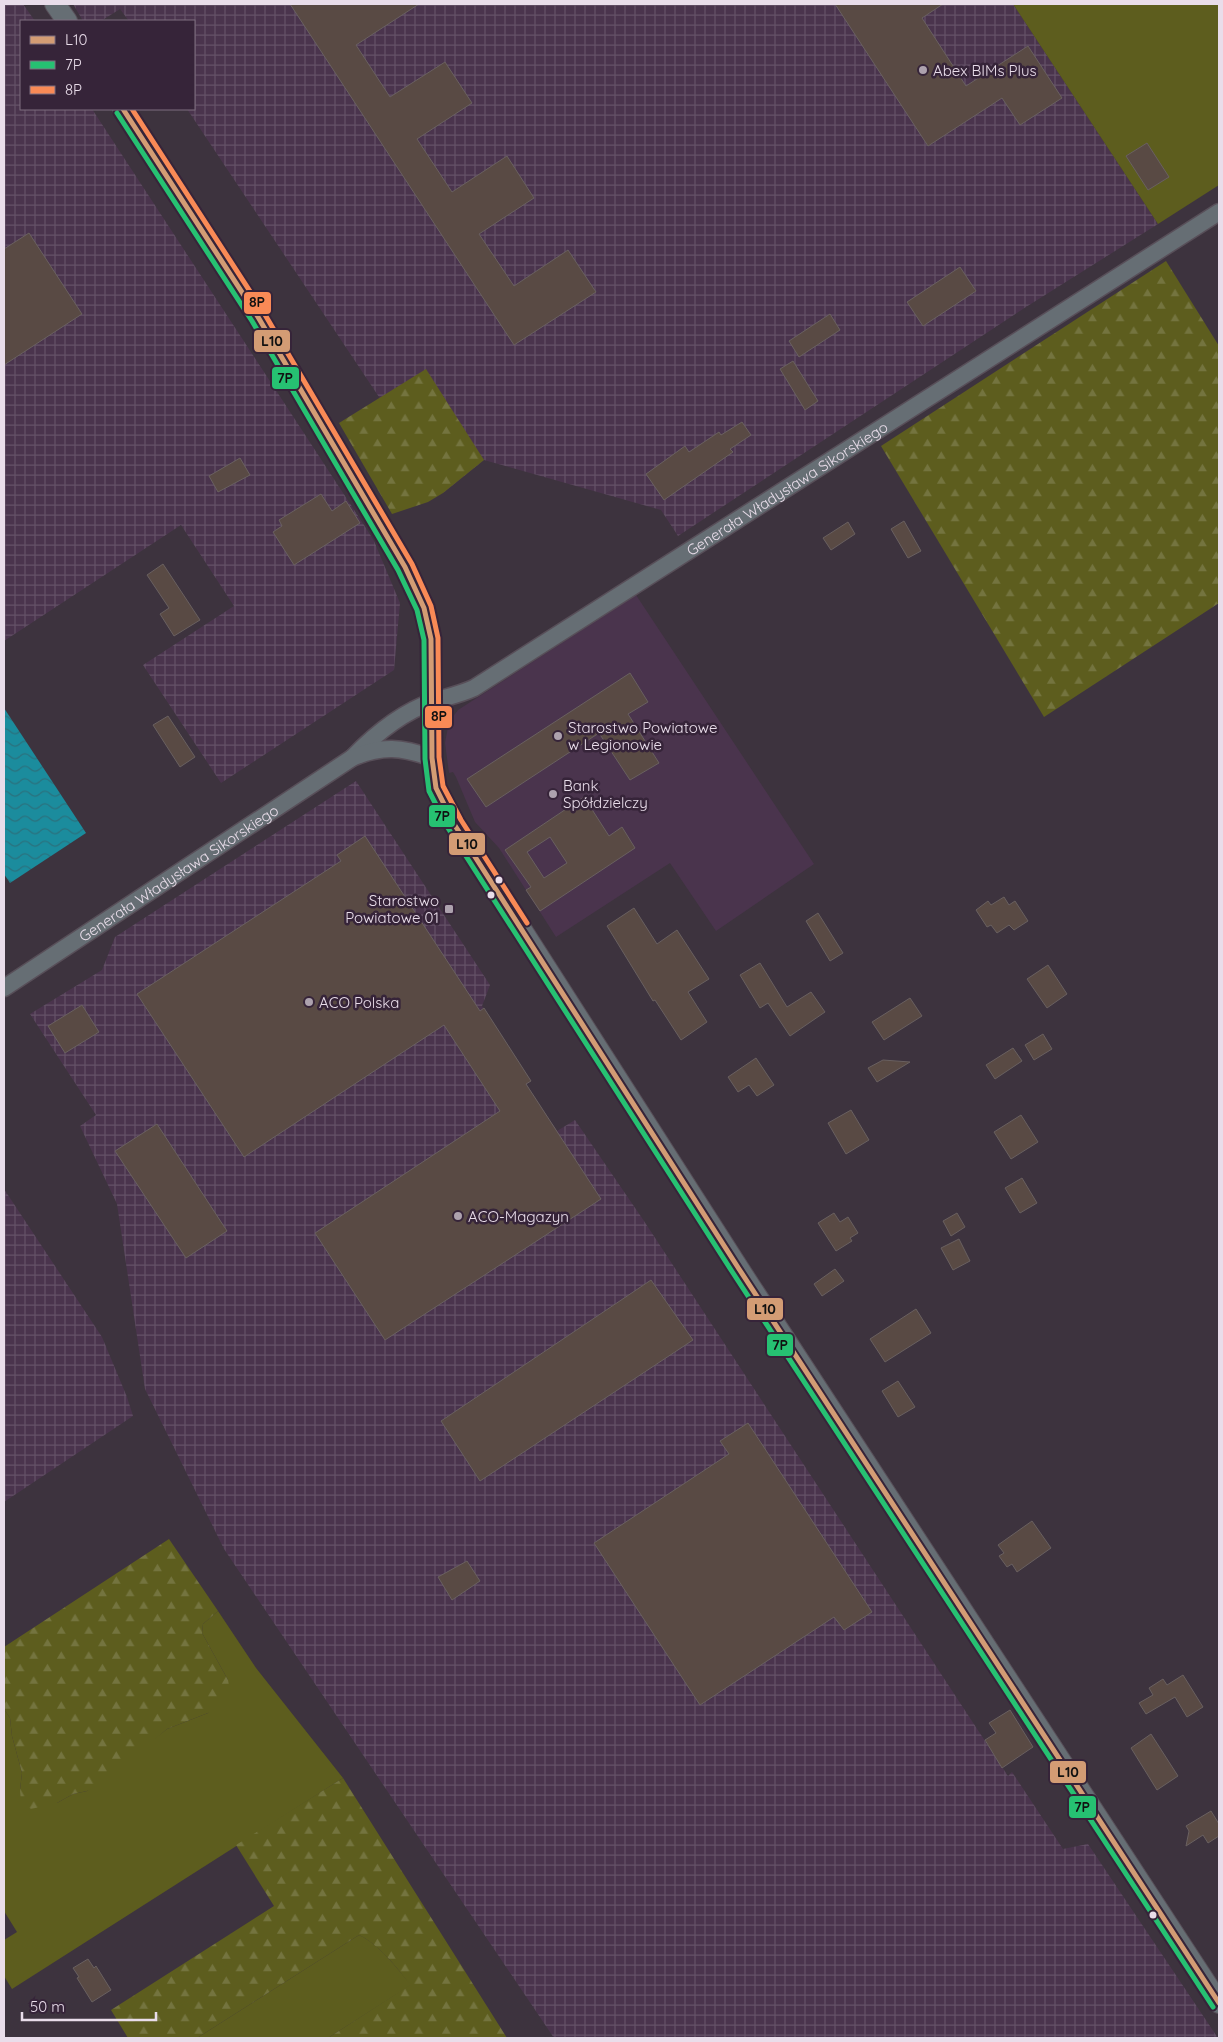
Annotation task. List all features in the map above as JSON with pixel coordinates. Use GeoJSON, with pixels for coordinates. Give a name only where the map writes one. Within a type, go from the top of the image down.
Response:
{"type":"FeatureCollection","features":[{"type":"Feature","properties":{"kind":"street"},"geometry":{"type":"LineString","coordinates":[[55,4],[66,20]]}},
{"type":"Feature","properties":{"kind":"street"},"geometry":{"type":"LineString","coordinates":[[124,110],[258,316],[405,567],[424,608],[431,639],[432,758],[436,788],[454,824],[739,1269],[1219,2002]]}},
{"type":"Feature","properties":{"kind":"street","name":"Generała Władysława Sikorskiego"},"geometry":{"type":"LineString","coordinates":[[4,988],[352,758],[371,738],[392,722],[432,701],[461,694],[480,685],[1219,212]]}},
{"type":"Feature","properties":{"kind":"street","name":"Generała Władysława Sikorskiego"},"geometry":{"type":"LineString","coordinates":[[352,758],[372,751],[395,748],[409,750],[432,758]]}},
{"type":"Feature","properties":{"kind":"shaded area"},"geometry":{"type":"Polygon","coordinates":[[[4,4],[23,4],[34,20],[20,20],[20,110],[93,110],[374,541],[400,603],[394,670],[221,783],[143,665],[234,606],[181,525],[4,641],[4,4]]]}},
{"type":"Feature","properties":{"kind":"shaded area"},"geometry":{"type":"Polygon","coordinates":[[[73,4],[1013,4],[1158,224],[1026,307],[678,536],[661,510],[484,460],[443,493],[188,110],[195,110],[195,20],[128,20],[120,9],[103,20],[82,20],[73,4]]]}},
{"type":"Feature","properties":{"kind":"shaded area"},"geometry":{"type":"Polygon","coordinates":[[[636,595],[814,864],[716,931],[670,863],[556,937],[499,848],[475,822],[456,777],[453,772],[449,773],[445,743],[448,727],[458,710],[636,595]]]}},
{"type":"Feature","properties":{"kind":"shaded area"},"geometry":{"type":"Polygon","coordinates":[[[356,781],[490,985],[482,1006],[531,1081],[526,1085],[557,1131],[575,1120],[644,1221],[1008,1776],[1012,1772],[1063,1849],[1088,1844],[1218,2038],[554,2038],[224,1549],[145,1389],[117,1204],[80,1126],[96,1115],[30,1014],[102,970],[115,937],[356,781]]]}},
{"type":"Feature","properties":{"kind":"shaded area"},"geometry":{"type":"Polygon","coordinates":[[[4,1189],[102,1337],[133,1416],[4,1502],[4,1189]]]}},
{"type":"Feature","properties":{"kind":"green space"},"geometry":{"type":"Polygon","coordinates":[[[1013,4],[1219,4],[1219,185],[1158,224],[1013,4]]]}},
{"type":"Feature","properties":{"kind":"green space"},"geometry":{"type":"Polygon","coordinates":[[[1166,261],[1219,346],[1219,603],[1044,717],[881,446],[1166,261]]]}},
{"type":"Feature","properties":{"kind":"green space"},"geometry":{"type":"Polygon","coordinates":[[[426,369],[484,460],[443,493],[428,502],[392,514],[339,423],[426,369]]]}},
{"type":"Feature","properties":{"kind":"green space"},"geometry":{"type":"Polygon","coordinates":[[[169,1539],[218,1611],[203,1624],[202,1633],[228,1680],[230,1691],[222,1703],[208,1713],[167,1729],[102,1784],[87,1791],[73,1794],[57,1803],[31,1809],[21,1802],[22,1773],[12,1736],[10,1718],[4,1709],[4,1647],[169,1539]]]}},
{"type":"Feature","properties":{"kind":"green space"},"geometry":{"type":"Polygon","coordinates":[[[218,1611],[256,1668],[343,1778],[12,1989],[4,1976],[4,1940],[17,1932],[4,1911],[4,1709],[10,1718],[12,1736],[22,1773],[20,1790],[57,1803],[73,1794],[87,1791],[167,1729],[208,1713],[228,1680],[202,1633],[203,1624],[218,1611]]]}},
{"type":"Feature","properties":{"kind":"green space"},"geometry":{"type":"Polygon","coordinates":[[[343,1778],[507,2038],[328,2038],[410,1985],[394,1964],[380,1950],[359,1935],[197,2038],[128,2038],[111,2010],[274,1906],[236,1845],[343,1778]]]}},
{"type":"Feature","properties":{"kind":"green space"},"geometry":{"type":"Polygon","coordinates":[[[359,1935],[381,1950],[411,1985],[328,2038],[197,2038],[359,1935]]]}},
{"type":"Feature","properties":{"kind":"water"},"geometry":{"type":"Polygon","coordinates":[[[4,708],[86,833],[10,883],[4,874],[4,708]]]}},
{"type":"Feature","properties":{"kind":"building"},"geometry":{"type":"Polygon","coordinates":[[[290,4],[419,4],[356,45],[390,97],[445,62],[472,103],[417,139],[452,192],[507,156],[534,198],[479,234],[514,286],[568,250],[596,292],[514,345],[290,4]]]}},
{"type":"Feature","properties":{"kind":"building"},"geometry":{"type":"Polygon","coordinates":[[[835,4],[943,4],[922,18],[966,86],[1028,46],[1062,98],[1020,125],[1002,98],[928,146],[835,4]]]}},
{"type":"Feature","properties":{"kind":"building"},"geometry":{"type":"Polygon","coordinates":[[[1147,143],[1169,177],[1148,190],[1126,156],[1147,143]]]}},
{"type":"Feature","properties":{"kind":"building"},"geometry":{"type":"Polygon","coordinates":[[[29,233],[82,314],[4,365],[4,249],[29,233]]]}},
{"type":"Feature","properties":{"kind":"building"},"geometry":{"type":"Polygon","coordinates":[[[960,267],[976,291],[923,326],[907,302],[960,267]]]}},
{"type":"Feature","properties":{"kind":"building"},"geometry":{"type":"Polygon","coordinates":[[[830,314],[840,330],[799,357],[789,341],[830,314]]]}},
{"type":"Feature","properties":{"kind":"building"},"geometry":{"type":"Polygon","coordinates":[[[793,361],[818,401],[805,410],[780,369],[793,361]]]}},
{"type":"Feature","properties":{"kind":"building"},"geometry":{"type":"Polygon","coordinates":[[[742,422],[751,435],[730,449],[733,452],[664,500],[646,474],[685,446],[689,452],[719,432],[721,435],[742,422]]]}},
{"type":"Feature","properties":{"kind":"building"},"geometry":{"type":"Polygon","coordinates":[[[240,458],[250,475],[218,492],[209,476],[240,458]]]}},
{"type":"Feature","properties":{"kind":"building"},"geometry":{"type":"Polygon","coordinates":[[[321,494],[332,511],[346,501],[360,523],[294,565],[273,532],[282,526],[279,520],[321,494]]]}},
{"type":"Feature","properties":{"kind":"building"},"geometry":{"type":"Polygon","coordinates":[[[904,521],[921,551],[908,558],[891,529],[904,521]]]}},
{"type":"Feature","properties":{"kind":"building"},"geometry":{"type":"Polygon","coordinates":[[[848,522],[855,534],[831,550],[823,538],[848,522]]]}},
{"type":"Feature","properties":{"kind":"building"},"geometry":{"type":"Polygon","coordinates":[[[163,564],[200,620],[174,636],[160,614],[169,608],[147,575],[163,564]]]}},
{"type":"Feature","properties":{"kind":"building"},"geometry":{"type":"Polygon","coordinates":[[[630,673],[648,702],[628,714],[659,763],[630,780],[599,733],[486,807],[467,779],[630,673]]]}},
{"type":"Feature","properties":{"kind":"building"},"geometry":{"type":"Polygon","coordinates":[[[168,716],[195,757],[180,767],[153,725],[168,716]]]}},
{"type":"Feature","properties":{"kind":"building"},"geometry":{"type":"Polygon","coordinates":[[[584,797],[609,836],[622,827],[635,848],[540,911],[526,890],[531,887],[505,850],[584,797]],[[550,837],[527,852],[544,878],[567,863],[550,837]]]}},
{"type":"Feature","properties":{"kind":"building"},"geometry":{"type":"Polygon","coordinates":[[[365,836],[480,1011],[484,1008],[531,1081],[526,1084],[601,1199],[385,1340],[315,1233],[500,1111],[444,1025],[244,1157],[137,994],[341,861],[337,855],[365,836]]]}},
{"type":"Feature","properties":{"kind":"building"},"geometry":{"type":"Polygon","coordinates":[[[1004,897],[1009,905],[1015,901],[1028,921],[1014,930],[1009,925],[997,933],[991,925],[987,927],[976,910],[988,901],[991,905],[1004,897]]]}},
{"type":"Feature","properties":{"kind":"building"},"geometry":{"type":"Polygon","coordinates":[[[634,908],[657,944],[677,930],[709,979],[688,992],[707,1022],[681,1040],[655,1000],[653,1001],[607,926],[634,908]]]}},
{"type":"Feature","properties":{"kind":"building"},"geometry":{"type":"Polygon","coordinates":[[[818,913],[843,953],[830,961],[806,921],[818,913]]]}},
{"type":"Feature","properties":{"kind":"building"},"geometry":{"type":"Polygon","coordinates":[[[760,963],[787,1007],[811,992],[825,1012],[790,1036],[768,1003],[760,1008],[740,975],[760,963]]]}},
{"type":"Feature","properties":{"kind":"building"},"geometry":{"type":"Polygon","coordinates":[[[1048,965],[1067,994],[1047,1008],[1027,979],[1048,965]]]}},
{"type":"Feature","properties":{"kind":"building"},"geometry":{"type":"Polygon","coordinates":[[[910,998],[922,1016],[884,1040],[872,1022],[910,998]]]}},
{"type":"Feature","properties":{"kind":"building"},"geometry":{"type":"Polygon","coordinates":[[[82,1005],[99,1032],[65,1053],[48,1026],[82,1005]]]}},
{"type":"Feature","properties":{"kind":"building"},"geometry":{"type":"Polygon","coordinates":[[[1043,1034],[1052,1049],[1034,1060],[1025,1045],[1043,1034]]]}},
{"type":"Feature","properties":{"kind":"building"},"geometry":{"type":"Polygon","coordinates":[[[1013,1048],[1022,1061],[995,1079],[986,1065],[1013,1048]]]}},
{"type":"Feature","properties":{"kind":"building"},"geometry":{"type":"Polygon","coordinates":[[[756,1058],[774,1085],[757,1096],[749,1085],[738,1092],[728,1077],[756,1058]]]}},
{"type":"Feature","properties":{"kind":"building"},"geometry":{"type":"Polygon","coordinates":[[[883,1060],[910,1062],[877,1082],[868,1068],[883,1060]]]}},
{"type":"Feature","properties":{"kind":"building"},"geometry":{"type":"Polygon","coordinates":[[[851,1110],[869,1140],[846,1154],[828,1123],[851,1110]]]}},
{"type":"Feature","properties":{"kind":"building"},"geometry":{"type":"Polygon","coordinates":[[[1021,1115],[1038,1142],[1011,1159],[994,1132],[1021,1115]]]}},
{"type":"Feature","properties":{"kind":"building"},"geometry":{"type":"Polygon","coordinates":[[[157,1124],[227,1231],[186,1258],[115,1151],[157,1124]]]}},
{"type":"Feature","properties":{"kind":"building"},"geometry":{"type":"Polygon","coordinates":[[[1022,1178],[1037,1203],[1020,1213],[1005,1188],[1022,1178]]]}},
{"type":"Feature","properties":{"kind":"building"},"geometry":{"type":"Polygon","coordinates":[[[834,1213],[840,1222],[848,1217],[858,1233],[850,1238],[852,1241],[836,1251],[818,1223],[834,1213]]]}},
{"type":"Feature","properties":{"kind":"building"},"geometry":{"type":"Polygon","coordinates":[[[957,1213],[965,1227],[951,1236],[943,1221],[957,1213]]]}},
{"type":"Feature","properties":{"kind":"building"},"geometry":{"type":"Polygon","coordinates":[[[959,1239],[970,1261],[953,1270],[941,1248],[959,1239]]]}},
{"type":"Feature","properties":{"kind":"building"},"geometry":{"type":"Polygon","coordinates":[[[835,1269],[844,1281],[822,1296],[814,1284],[835,1269]]]}},
{"type":"Feature","properties":{"kind":"building"},"geometry":{"type":"Polygon","coordinates":[[[651,1280],[693,1340],[480,1481],[441,1421],[651,1280]]]}},
{"type":"Feature","properties":{"kind":"building"},"geometry":{"type":"Polygon","coordinates":[[[916,1309],[931,1333],[885,1362],[870,1339],[916,1309]]]}},
{"type":"Feature","properties":{"kind":"building"},"geometry":{"type":"Polygon","coordinates":[[[898,1381],[915,1407],[898,1417],[882,1391],[898,1381]]]}},
{"type":"Feature","properties":{"kind":"building"},"geometry":{"type":"Polygon","coordinates":[[[748,1423],[872,1612],[844,1630],[834,1617],[700,1705],[594,1543],[729,1454],[720,1441],[748,1423]]]}},
{"type":"Feature","properties":{"kind":"building"},"geometry":{"type":"Polygon","coordinates":[[[1032,1521],[1051,1548],[1017,1572],[1012,1564],[1007,1567],[999,1556],[1004,1553],[998,1545],[1032,1521]]]}},
{"type":"Feature","properties":{"kind":"building"},"geometry":{"type":"Polygon","coordinates":[[[467,1561],[480,1581],[452,1600],[438,1577],[467,1561]]]}},
{"type":"Feature","properties":{"kind":"building"},"geometry":{"type":"Polygon","coordinates":[[[1183,1675],[1203,1707],[1187,1717],[1175,1697],[1146,1714],[1139,1703],[1153,1695],[1149,1688],[1163,1679],[1167,1685],[1183,1675]]]}},
{"type":"Feature","properties":{"kind":"building"},"geometry":{"type":"Polygon","coordinates":[[[1010,1710],[1033,1747],[1002,1768],[985,1740],[996,1733],[989,1723],[1010,1710]]]}},
{"type":"Feature","properties":{"kind":"building"},"geometry":{"type":"Polygon","coordinates":[[[1151,1734],[1178,1776],[1157,1790],[1131,1748],[1151,1734]]]}},
{"type":"Feature","properties":{"kind":"building"},"geometry":{"type":"Polygon","coordinates":[[[1211,1811],[1219,1824],[1219,1836],[1208,1843],[1203,1835],[1186,1846],[1189,1831],[1186,1826],[1211,1811]]]}},
{"type":"Feature","properties":{"kind":"building"},"geometry":{"type":"Polygon","coordinates":[[[88,1959],[94,1968],[96,1966],[111,1990],[92,2002],[73,1968],[88,1959]]]}},
{"type":"Feature","properties":{"kind":"transit line","name":"L10"},"geometry":{"type":"LineString","coordinates":[[124,110],[258,317],[405,567],[424,608],[431,639],[432,758],[436,788],[454,824],[739,1269],[1219,2003]]}},
{"type":"Feature","properties":{"kind":"transit line","name":"8P"},"geometry":{"type":"LineString","coordinates":[[133,110],[264,313],[412,564],[431,606],[438,638],[439,757],[443,786],[461,820],[527,923]]}},
{"type":"Feature","properties":{"kind":"transit line","name":"7P"},"geometry":{"type":"LineString","coordinates":[[117,113],[252,321],[398,570],[417,610],[424,640],[425,759],[429,791],[448,828],[733,1273],[1213,2007]]}},
{"type":"Feature","properties":{"kind":"place","name":"Abex BIMs Plus"},"geometry":{"type":"Point","coordinates":[923,70]}},
{"type":"Feature","properties":{"kind":"place","name":"Starostwo Powiatowe w Legionowie"},"geometry":{"type":"Point","coordinates":[558,736]}},
{"type":"Feature","properties":{"kind":"place","name":"Bank Spółdzielczy"},"geometry":{"type":"Point","coordinates":[553,794]}},
{"type":"Feature","properties":{"kind":"place","name":"Starostwo Powiatowe 01"},"geometry":{"type":"Point","coordinates":[449,909]}},
{"type":"Feature","properties":{"kind":"place","name":"ACO Polska"},"geometry":{"type":"Point","coordinates":[309,1002]}},
{"type":"Feature","properties":{"kind":"place","name":"ACO-Magazyn"},"geometry":{"type":"Point","coordinates":[458,1216]}}]}
